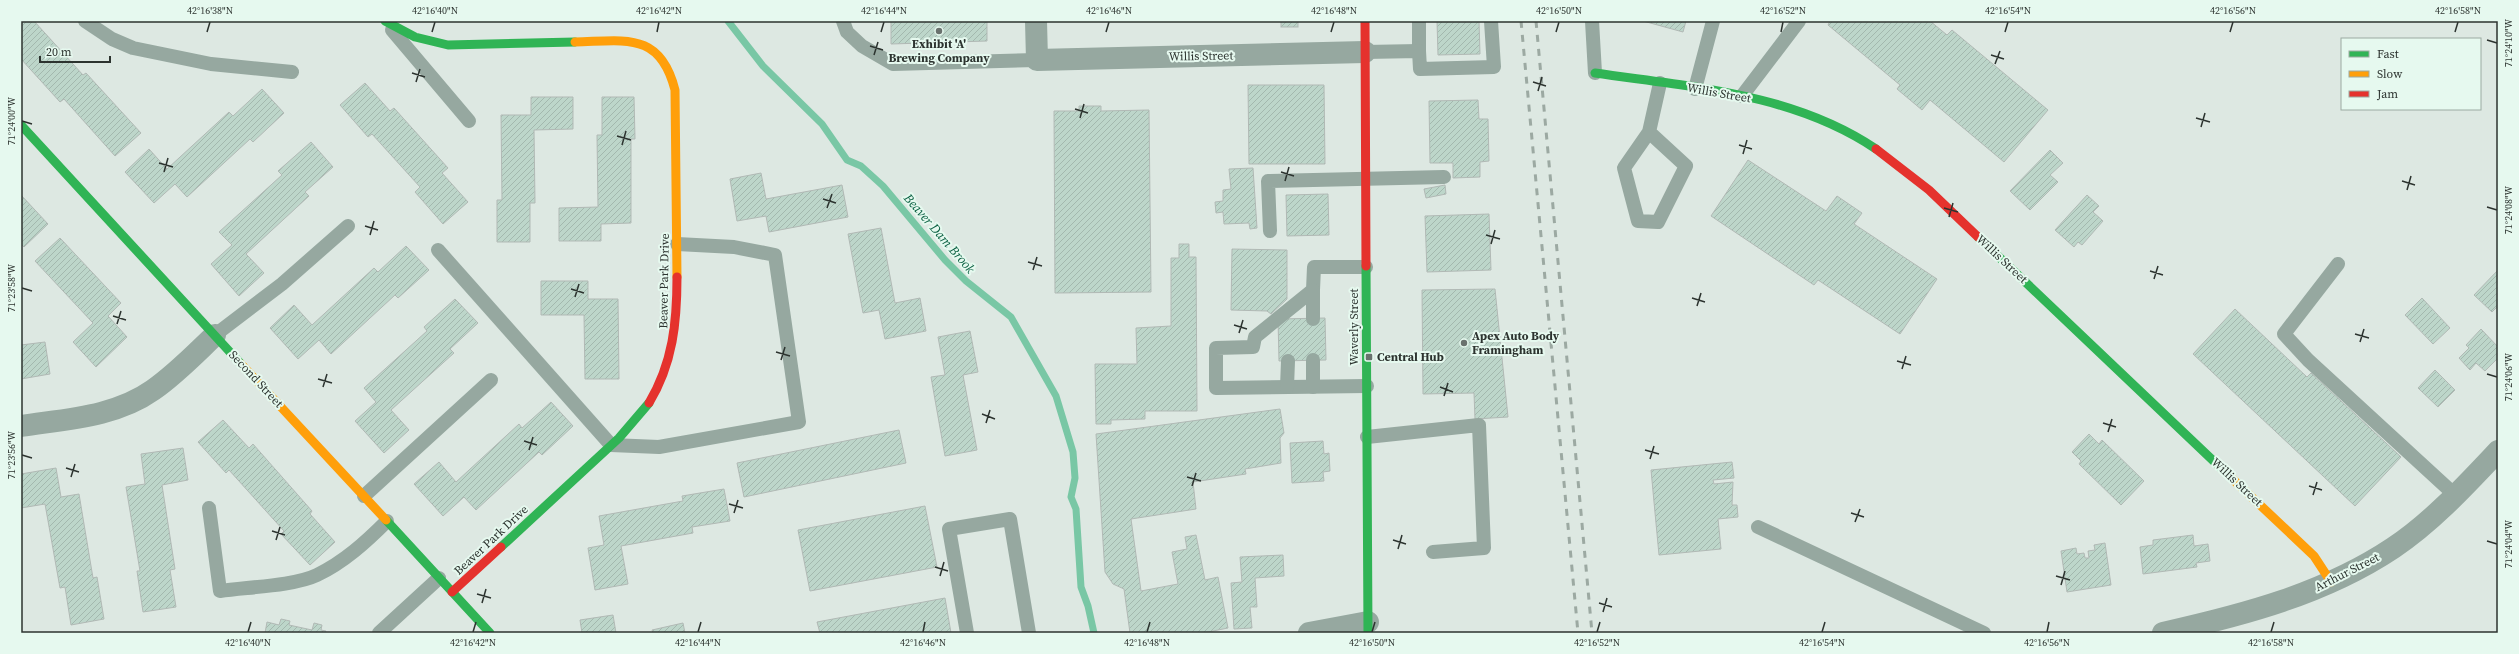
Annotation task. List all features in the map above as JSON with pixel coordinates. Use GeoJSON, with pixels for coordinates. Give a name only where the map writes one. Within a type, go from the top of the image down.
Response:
{"type":"FeatureCollection","features":[{"type":"Feature","properties":{"kind":"street","name":"Beaver Park Drive"},"geometry":{"type":"LineString","coordinates":[[385,21],[405,34],[426,41],[448,45],[617,40],[642,43],[659,53],[671,70],[675,90],[677,314],[674,341],[667,367],[656,390],[642,412],[611,445],[452,592]]}},
{"type":"Feature","properties":{"kind":"street"},"geometry":{"type":"LineString","coordinates":[[1036,21],[1037,60]]}},
{"type":"Feature","properties":{"kind":"street","name":"Waverly Street"},"geometry":{"type":"LineString","coordinates":[[1365,21],[1368,628]]}},
{"type":"Feature","properties":{"kind":"street","name":"Willis Street"},"geometry":{"type":"LineString","coordinates":[[1037,60],[1365,52]]}},
{"type":"Feature","properties":{"kind":"street","name":"Willis Street"},"geometry":{"type":"LineString","coordinates":[[1595,73],[1742,96],[1784,106],[1845,129],[1872,146],[1929,190],[2314,556],[2331,582]]}},
{"type":"Feature","properties":{"kind":"street","name":"Second Street"},"geometry":{"type":"LineString","coordinates":[[21,125],[490,633]]}},
{"type":"Feature","properties":{"kind":"street"},"geometry":{"type":"LineString","coordinates":[[21,426],[91,416],[121,407],[152,391],[180,368],[215,335]]}},
{"type":"Feature","properties":{"kind":"street","name":"Arthur Street"},"geometry":{"type":"LineString","coordinates":[[2163,633],[2255,611],[2331,582],[2394,548],[2425,523],[2498,451]]}},
{"type":"Feature","properties":{"kind":"street"},"geometry":{"type":"LineString","coordinates":[[1309,633],[1368,628]]}},
{"type":"Feature","properties":{"kind":"lane"},"geometry":{"type":"LineString","coordinates":[[85,21],[112,39],[133,48],[211,64],[292,72]]}},
{"type":"Feature","properties":{"kind":"lane"},"geometry":{"type":"LineString","coordinates":[[385,21],[469,121]]}},
{"type":"Feature","properties":{"kind":"lane"},"geometry":{"type":"LineString","coordinates":[[843,21],[847,32],[862,46],[893,64],[1037,60]]}},
{"type":"Feature","properties":{"kind":"lane"},"geometry":{"type":"LineString","coordinates":[[1419,21],[1420,68],[1494,67],[1491,21]]}},
{"type":"Feature","properties":{"kind":"lane"},"geometry":{"type":"LineString","coordinates":[[1592,21],[1595,73]]}},
{"type":"Feature","properties":{"kind":"lane"},"geometry":{"type":"LineString","coordinates":[[1695,89],[1713,21]]}},
{"type":"Feature","properties":{"kind":"lane"},"geometry":{"type":"LineString","coordinates":[[1742,96],[1799,21]]}},
{"type":"Feature","properties":{"kind":"lane"},"geometry":{"type":"LineString","coordinates":[[1365,52],[1419,51]]}},
{"type":"Feature","properties":{"kind":"lane"},"geometry":{"type":"LineString","coordinates":[[1649,132],[1686,166],[1658,222],[1638,221],[1624,168],[1649,132],[1660,83]]}},
{"type":"Feature","properties":{"kind":"lane"},"geometry":{"type":"LineString","coordinates":[[1270,230],[1268,181],[1444,177]]}},
{"type":"Feature","properties":{"kind":"lane"},"geometry":{"type":"LineString","coordinates":[[215,335],[282,284],[348,226]]}},
{"type":"Feature","properties":{"kind":"lane"},"geometry":{"type":"LineString","coordinates":[[438,250],[611,445],[659,447],[799,422],[775,255],[734,247],[677,244]]}},
{"type":"Feature","properties":{"kind":"lane"},"geometry":{"type":"LineString","coordinates":[[2338,264],[2284,334],[2308,360],[2455,495]]}},
{"type":"Feature","properties":{"kind":"lane"},"geometry":{"type":"LineString","coordinates":[[1313,319],[1314,268],[1366,267]]}},
{"type":"Feature","properties":{"kind":"lane"},"geometry":{"type":"LineString","coordinates":[[1313,290],[1289,314],[1255,337],[1253,347],[1216,348],[1216,388],[1367,386]]}},
{"type":"Feature","properties":{"kind":"lane"},"geometry":{"type":"LineString","coordinates":[[1313,360],[1313,386]]}},
{"type":"Feature","properties":{"kind":"lane"},"geometry":{"type":"LineString","coordinates":[[1288,361],[1288,387]]}},
{"type":"Feature","properties":{"kind":"lane"},"geometry":{"type":"LineString","coordinates":[[364,496],[491,380]]}},
{"type":"Feature","properties":{"kind":"lane"},"geometry":{"type":"LineString","coordinates":[[1367,437],[1479,424],[1484,548],[1433,552]]}},
{"type":"Feature","properties":{"kind":"lane"},"geometry":{"type":"LineString","coordinates":[[209,508],[220,591],[289,582],[316,576],[356,549],[387,521]]}},
{"type":"Feature","properties":{"kind":"lane"},"geometry":{"type":"LineString","coordinates":[[967,633],[948,529],[1010,519],[1029,633]]}},
{"type":"Feature","properties":{"kind":"lane"},"geometry":{"type":"LineString","coordinates":[[1758,527],[1984,633]]}},
{"type":"Feature","properties":{"kind":"lane"},"geometry":{"type":"LineString","coordinates":[[379,633],[439,578]]}},
{"type":"Feature","properties":{"kind":"building"},"geometry":{"type":"Polygon","coordinates":[[[21,21],[34,21],[83,75],[86,73],[141,133],[115,156],[64,99],[60,102],[21,59],[21,21]]]}},
{"type":"Feature","properties":{"kind":"building","name":"Exhibit 'A' Brewing Company"},"geometry":{"type":"Polygon","coordinates":[[[891,21],[987,21],[987,41],[891,44],[891,21]]]}},
{"type":"Feature","properties":{"kind":"building"},"geometry":{"type":"Polygon","coordinates":[[[1281,21],[1298,21],[1298,27],[1281,27],[1281,21]]]}},
{"type":"Feature","properties":{"kind":"building"},"geometry":{"type":"Polygon","coordinates":[[[1437,21],[1479,21],[1480,54],[1438,55],[1437,21]]]}},
{"type":"Feature","properties":{"kind":"building"},"geometry":{"type":"Polygon","coordinates":[[[1643,21],[1686,21],[1683,32],[1643,21]]]}},
{"type":"Feature","properties":{"kind":"building"},"geometry":{"type":"Polygon","coordinates":[[[1830,21],[1930,21],[1947,35],[1952,30],[2048,110],[2004,162],[1930,100],[1922,110],[1897,89],[1900,85],[1828,25],[1830,21]]]}},
{"type":"Feature","properties":{"kind":"building"},"geometry":{"type":"Polygon","coordinates":[[[365,83],[390,111],[394,108],[448,168],[442,173],[468,202],[443,224],[415,192],[420,187],[372,134],[368,137],[340,105],[365,83]]]}},
{"type":"Feature","properties":{"kind":"building"},"geometry":{"type":"Polygon","coordinates":[[[1248,85],[1324,85],[1325,164],[1249,164],[1248,85]]]}},
{"type":"Feature","properties":{"kind":"building"},"geometry":{"type":"Polygon","coordinates":[[[262,89],[284,113],[253,142],[250,139],[187,197],[175,184],[154,203],[125,172],[149,149],[167,169],[229,112],[233,116],[262,89]]]}},
{"type":"Feature","properties":{"kind":"building"},"geometry":{"type":"Polygon","coordinates":[[[531,97],[573,97],[573,129],[534,130],[535,203],[530,203],[530,242],[497,242],[497,200],[502,200],[501,115],[531,115],[531,97]]]}},
{"type":"Feature","properties":{"kind":"building"},"geometry":{"type":"Polygon","coordinates":[[[602,97],[634,97],[635,139],[631,139],[631,223],[601,224],[601,241],[559,241],[559,208],[598,207],[597,135],[602,135],[602,97]]]}},
{"type":"Feature","properties":{"kind":"building"},"geometry":{"type":"Polygon","coordinates":[[[1478,100],[1479,119],[1488,119],[1489,161],[1480,162],[1480,177],[1453,178],[1453,163],[1430,163],[1429,101],[1478,100]]]}},
{"type":"Feature","properties":{"kind":"building"},"geometry":{"type":"Polygon","coordinates":[[[1079,106],[1101,106],[1101,111],[1149,110],[1151,292],[1055,293],[1054,111],[1079,111],[1079,106]]]}},
{"type":"Feature","properties":{"kind":"building"},"geometry":{"type":"Polygon","coordinates":[[[311,142],[333,167],[305,192],[309,196],[246,254],[264,273],[239,296],[211,264],[232,245],[219,232],[282,175],[278,171],[311,142]]]}},
{"type":"Feature","properties":{"kind":"building"},"geometry":{"type":"Polygon","coordinates":[[[2050,150],[2063,163],[2050,175],[2058,182],[2030,210],[2010,191],[2050,150]]]}},
{"type":"Feature","properties":{"kind":"building"},"geometry":{"type":"Polygon","coordinates":[[[1748,160],[1826,211],[1837,196],[1862,213],[1854,224],[1937,279],[1900,334],[1818,280],[1814,285],[1711,216],[1748,160]]]}},
{"type":"Feature","properties":{"kind":"building"},"geometry":{"type":"Polygon","coordinates":[[[1253,168],[1257,228],[1250,229],[1249,223],[1224,224],[1223,212],[1216,213],[1215,202],[1223,201],[1223,190],[1231,189],[1229,169],[1253,168]]]}},
{"type":"Feature","properties":{"kind":"building"},"geometry":{"type":"Polygon","coordinates":[[[761,173],[766,199],[842,185],[848,217],[769,232],[766,216],[737,221],[730,179],[761,173]]]}},
{"type":"Feature","properties":{"kind":"building"},"geometry":{"type":"Polygon","coordinates":[[[1445,185],[1446,194],[1426,198],[1424,189],[1445,185]]]}},
{"type":"Feature","properties":{"kind":"building"},"geometry":{"type":"Polygon","coordinates":[[[1328,194],[1329,235],[1287,236],[1286,195],[1328,194]]]}},
{"type":"Feature","properties":{"kind":"building"},"geometry":{"type":"Polygon","coordinates":[[[21,195],[48,224],[24,247],[21,244],[21,195]]]}},
{"type":"Feature","properties":{"kind":"building"},"geometry":{"type":"Polygon","coordinates":[[[2087,195],[2099,206],[2093,212],[2103,221],[2082,245],[2078,242],[2074,247],[2055,230],[2087,195]]]}},
{"type":"Feature","properties":{"kind":"building"},"geometry":{"type":"Polygon","coordinates":[[[1489,214],[1491,270],[1427,272],[1425,216],[1489,214]]]}},
{"type":"Feature","properties":{"kind":"building"},"geometry":{"type":"Polygon","coordinates":[[[881,228],[895,303],[920,298],[926,331],[885,339],[879,310],[863,313],[848,234],[881,228]]]}},
{"type":"Feature","properties":{"kind":"building"},"geometry":{"type":"Polygon","coordinates":[[[60,238],[121,303],[108,316],[127,337],[96,367],[73,342],[93,323],[35,261],[60,238]]]}},
{"type":"Feature","properties":{"kind":"building"},"geometry":{"type":"Polygon","coordinates":[[[1179,244],[1189,244],[1189,257],[1196,257],[1197,411],[1145,411],[1145,419],[1111,420],[1111,424],[1096,424],[1095,364],[1137,364],[1136,328],[1171,326],[1171,258],[1179,258],[1179,244]]]}},
{"type":"Feature","properties":{"kind":"building"},"geometry":{"type":"Polygon","coordinates":[[[406,246],[429,270],[398,298],[395,295],[331,354],[319,340],[298,359],[270,328],[294,305],[312,325],[374,268],[378,272],[406,246]]]}},
{"type":"Feature","properties":{"kind":"building"},"geometry":{"type":"Polygon","coordinates":[[[1232,249],[1287,250],[1287,299],[1271,314],[1267,311],[1231,310],[1232,249]]]}},
{"type":"Feature","properties":{"kind":"building"},"geometry":{"type":"Polygon","coordinates":[[[2498,270],[2498,306],[2492,312],[2474,295],[2498,270]]]}},
{"type":"Feature","properties":{"kind":"building"},"geometry":{"type":"Polygon","coordinates":[[[541,281],[588,281],[588,299],[618,299],[619,379],[585,379],[584,315],[541,315],[541,281]]]}},
{"type":"Feature","properties":{"kind":"building"},"geometry":{"type":"Polygon","coordinates":[[[1495,289],[1508,417],[1475,419],[1474,393],[1423,394],[1422,290],[1495,289]]]}},
{"type":"Feature","properties":{"kind":"building"},"geometry":{"type":"Polygon","coordinates":[[[2422,298],[2450,328],[2433,344],[2405,315],[2422,298]]]}},
{"type":"Feature","properties":{"kind":"building"},"geometry":{"type":"Polygon","coordinates":[[[455,299],[478,323],[450,349],[454,353],[391,410],[409,430],[384,453],[355,421],[376,402],[364,388],[427,331],[424,327],[455,299]]]}},
{"type":"Feature","properties":{"kind":"building"},"geometry":{"type":"Polygon","coordinates":[[[2235,309],[2307,377],[2311,373],[2401,457],[2355,506],[2193,354],[2235,309]]]}},
{"type":"Feature","properties":{"kind":"building"},"geometry":{"type":"Polygon","coordinates":[[[1325,318],[1326,360],[1279,361],[1278,319],[1325,318]]]}},
{"type":"Feature","properties":{"kind":"building"},"geometry":{"type":"Polygon","coordinates":[[[2481,329],[2498,347],[2498,358],[2485,371],[2476,363],[2470,370],[2459,358],[2469,348],[2466,345],[2481,329]]]}},
{"type":"Feature","properties":{"kind":"building"},"geometry":{"type":"Polygon","coordinates":[[[970,331],[978,372],[963,375],[977,450],[945,456],[931,377],[945,375],[938,337],[970,331]]]}},
{"type":"Feature","properties":{"kind":"building"},"geometry":{"type":"Polygon","coordinates":[[[45,342],[50,374],[21,379],[21,345],[45,342]]]}},
{"type":"Feature","properties":{"kind":"building"},"geometry":{"type":"Polygon","coordinates":[[[2435,370],[2455,390],[2438,407],[2418,388],[2435,370]]]}},
{"type":"Feature","properties":{"kind":"building"},"geometry":{"type":"Polygon","coordinates":[[[551,402],[573,426],[542,455],[539,452],[476,510],[464,497],[443,516],[414,484],[439,462],[456,482],[519,424],[522,428],[551,402]]]}},
{"type":"Feature","properties":{"kind":"building"},"geometry":{"type":"Polygon","coordinates":[[[1280,409],[1284,433],[1280,438],[1281,463],[1245,469],[1246,474],[1193,482],[1196,509],[1131,519],[1141,591],[1178,584],[1172,552],[1187,549],[1185,537],[1196,535],[1205,580],[1218,577],[1228,628],[1203,633],[1130,633],[1124,589],[1113,584],[1105,572],[1096,434],[1280,409]]]}},
{"type":"Feature","properties":{"kind":"building"},"geometry":{"type":"Polygon","coordinates":[[[223,420],[249,448],[253,444],[312,511],[310,514],[335,542],[310,565],[281,534],[284,531],[229,470],[226,473],[198,442],[223,420]]]}},
{"type":"Feature","properties":{"kind":"building"},"geometry":{"type":"Polygon","coordinates":[[[899,430],[906,463],[744,497],[737,463],[899,430]]]}},
{"type":"Feature","properties":{"kind":"building"},"geometry":{"type":"Polygon","coordinates":[[[2089,434],[2099,444],[2102,440],[2144,481],[2121,505],[2079,464],[2081,461],[2072,452],[2089,434]]]}},
{"type":"Feature","properties":{"kind":"building"},"geometry":{"type":"Polygon","coordinates":[[[1323,441],[1324,454],[1329,453],[1330,471],[1323,472],[1324,481],[1292,483],[1290,443],[1323,441]]]}},
{"type":"Feature","properties":{"kind":"building"},"geometry":{"type":"Polygon","coordinates":[[[183,448],[188,480],[162,485],[175,569],[170,570],[176,607],[143,612],[137,571],[140,571],[126,487],[145,484],[141,454],[183,448]]]}},
{"type":"Feature","properties":{"kind":"building"},"geometry":{"type":"Polygon","coordinates":[[[1732,462],[1734,478],[1713,480],[1714,484],[1733,482],[1732,505],[1737,505],[1738,517],[1718,519],[1721,549],[1659,555],[1651,470],[1732,462]]]}},
{"type":"Feature","properties":{"kind":"building"},"geometry":{"type":"Polygon","coordinates":[[[56,468],[61,497],[79,494],[93,578],[97,577],[104,619],[71,625],[65,587],[60,588],[45,504],[21,508],[21,474],[56,468]]]}},
{"type":"Feature","properties":{"kind":"building"},"geometry":{"type":"Polygon","coordinates":[[[724,489],[730,521],[692,527],[693,533],[621,546],[628,584],[595,590],[588,548],[604,545],[599,516],[683,501],[682,496],[724,489]]]}},
{"type":"Feature","properties":{"kind":"building"},"geometry":{"type":"Polygon","coordinates":[[[925,506],[937,567],[810,591],[798,530],[925,506]]]}},
{"type":"Feature","properties":{"kind":"building"},"geometry":{"type":"Polygon","coordinates":[[[2193,535],[2194,546],[2208,544],[2210,561],[2196,563],[2197,567],[2143,574],[2140,547],[2153,545],[2153,540],[2193,535]]]}},
{"type":"Feature","properties":{"kind":"building"},"geometry":{"type":"Polygon","coordinates":[[[2105,543],[2111,585],[2067,592],[2061,551],[2076,548],[2077,554],[2084,553],[2085,558],[2089,558],[2088,551],[2095,550],[2094,545],[2105,543]]]}},
{"type":"Feature","properties":{"kind":"building"},"geometry":{"type":"Polygon","coordinates":[[[1283,555],[1284,576],[1255,578],[1257,607],[1250,607],[1252,628],[1234,629],[1231,583],[1242,582],[1240,557],[1283,555]]]}},
{"type":"Feature","properties":{"kind":"building"},"geometry":{"type":"Polygon","coordinates":[[[945,598],[951,633],[820,633],[817,622],[945,598]]]}},
{"type":"Feature","properties":{"kind":"building"},"geometry":{"type":"Polygon","coordinates":[[[613,615],[616,633],[582,633],[580,620],[613,615]]]}},
{"type":"Feature","properties":{"kind":"building"},"geometry":{"type":"Polygon","coordinates":[[[281,619],[290,621],[289,625],[312,630],[314,623],[322,625],[321,630],[326,631],[325,633],[265,633],[267,622],[279,625],[281,619]]]}},
{"type":"Feature","properties":{"kind":"building"},"geometry":{"type":"Polygon","coordinates":[[[683,623],[685,633],[653,633],[652,630],[683,623]]]}},
{"type":"Feature","properties":{"kind":"waterway","name":"Beaver Dam Brook"},"geometry":{"type":"LineString","coordinates":[[728,21],[763,66],[822,124],[847,160],[861,166],[883,186],[945,260],[966,281],[1011,317],[1056,396],[1073,452],[1075,478],[1071,497],[1076,509],[1081,587],[1088,606],[1094,633]]}},
{"type":"Feature","properties":{"kind":"railway"},"geometry":{"type":"LineString","coordinates":[[1521,21],[1578,633]]}},
{"type":"Feature","properties":{"kind":"railway"},"geometry":{"type":"LineString","coordinates":[[1536,21],[1592,633]]}},
{"type":"Feature","properties":{"kind":"traffic: fast"},"geometry":{"type":"LineString","coordinates":[[385,21],[415,37],[448,45],[575,42]]}},
{"type":"Feature","properties":{"kind":"traffic: fast"},"geometry":{"type":"LineString","coordinates":[[1595,73],[1704,88],[1776,104],[1811,115],[1844,130],[1876,149]]}},
{"type":"Feature","properties":{"kind":"traffic: fast"},"geometry":{"type":"LineString","coordinates":[[21,125],[241,364]]}},
{"type":"Feature","properties":{"kind":"traffic: fast"},"geometry":{"type":"LineString","coordinates":[[1978,237],[2223,470]]}},
{"type":"Feature","properties":{"kind":"traffic: fast"},"geometry":{"type":"LineString","coordinates":[[1366,266],[1368,633]]}},
{"type":"Feature","properties":{"kind":"traffic: fast"},"geometry":{"type":"LineString","coordinates":[[501,547],[619,438],[649,403]]}},
{"type":"Feature","properties":{"kind":"traffic: fast"},"geometry":{"type":"LineString","coordinates":[[386,520],[490,633]]}},
{"type":"Feature","properties":{"kind":"traffic: slow"},"geometry":{"type":"LineString","coordinates":[[575,42],[625,41],[638,44],[650,49],[660,57],[668,71],[675,90],[677,277]]}},
{"type":"Feature","properties":{"kind":"traffic: slow"},"geometry":{"type":"LineString","coordinates":[[241,364],[386,520]]}},
{"type":"Feature","properties":{"kind":"traffic: slow"},"geometry":{"type":"LineString","coordinates":[[2223,470],[2314,556],[2331,582]]}},
{"type":"Feature","properties":{"kind":"traffic: jam"},"geometry":{"type":"LineString","coordinates":[[1365,21],[1366,266]]}},
{"type":"Feature","properties":{"kind":"traffic: jam"},"geometry":{"type":"LineString","coordinates":[[1876,149],[1929,190],[1978,237]]}},
{"type":"Feature","properties":{"kind":"traffic: jam"},"geometry":{"type":"LineString","coordinates":[[649,403],[664,373],[672,342],[676,310],[677,277]]}},
{"type":"Feature","properties":{"kind":"traffic: jam"},"geometry":{"type":"LineString","coordinates":[[452,592],[501,547]]}},
{"type":"Feature","properties":{"kind":"place","name":"Exhibit 'A' Brewing Company"},"geometry":{"type":"Point","coordinates":[939,31]}},
{"type":"Feature","properties":{"kind":"place","name":"Apex Auto Body Framingham"},"geometry":{"type":"Point","coordinates":[1464,343]}},
{"type":"Feature","properties":{"kind":"place","name":"Central Hub"},"geometry":{"type":"Point","coordinates":[1369,357]}}]}
